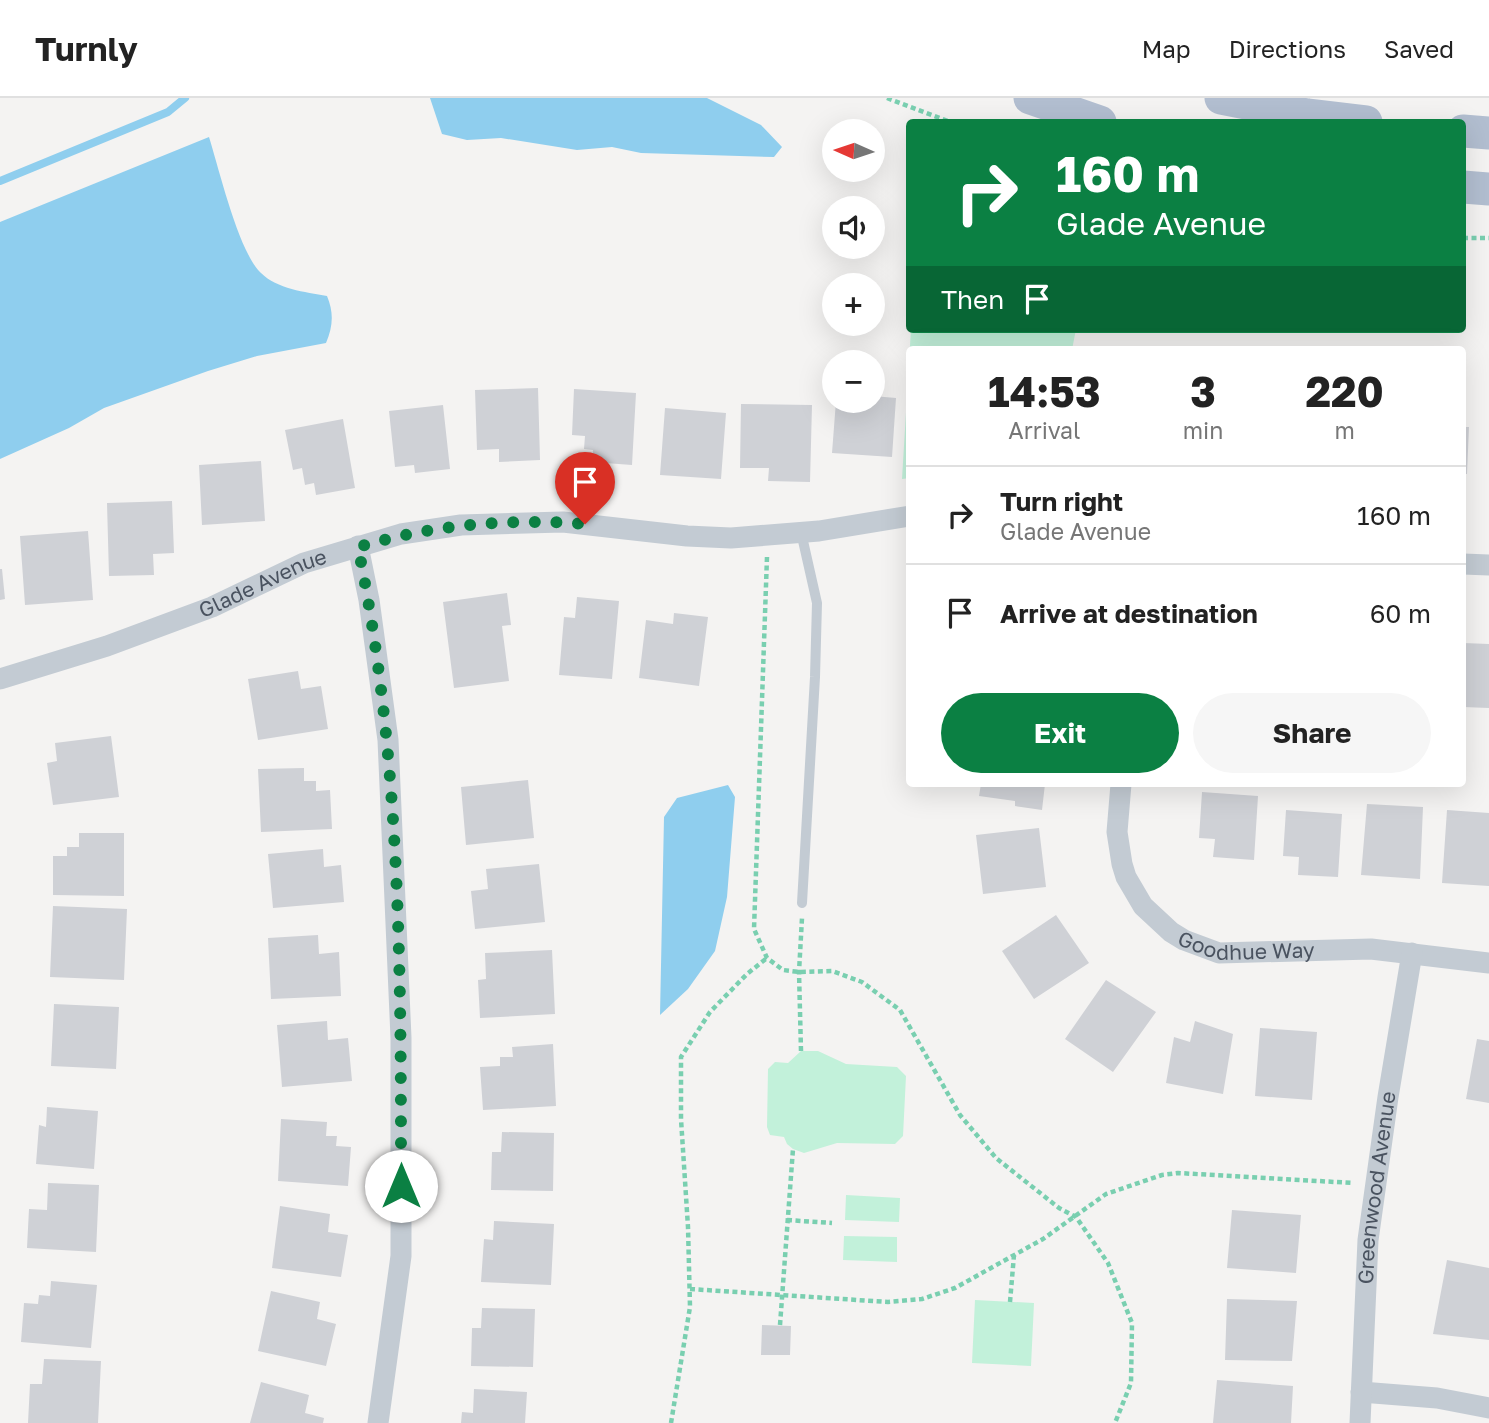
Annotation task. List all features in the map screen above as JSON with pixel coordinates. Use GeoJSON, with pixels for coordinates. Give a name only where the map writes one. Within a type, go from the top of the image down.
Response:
{"type":"FeatureCollection","features":[{"type":"Feature","properties":{"kind":"main road"},"geometry":{"type":"LineString","coordinates":[[1030,98],[1091,119]]}},
{"type":"Feature","properties":{"kind":"main road"},"geometry":{"type":"LineString","coordinates":[[1221,98],[1341,119]]}},
{"type":"Feature","properties":{"kind":"main road"},"geometry":{"type":"LineString","coordinates":[[1466,131],[1489,133]]}},
{"type":"Feature","properties":{"kind":"main road"},"geometry":{"type":"LineString","coordinates":[[1466,187],[1489,189]]}},
{"type":"Feature","properties":{"kind":"street","name":"Glade Avenue"},"geometry":{"type":"LineString","coordinates":[[0,679],[107,646],[212,607],[304,563],[401,534],[461,525],[563,522],[687,536],[731,538],[801,532],[906,517]]}},
{"type":"Feature","properties":{"kind":"street"},"geometry":{"type":"LineString","coordinates":[[358,547],[369,600],[388,740],[401,1038],[401,1256],[378,1423]]}},
{"type":"Feature","properties":{"kind":"street"},"geometry":{"type":"LineString","coordinates":[[1466,564],[1489,565]]}},
{"type":"Feature","properties":{"kind":"street","name":"Goodhue Way"},"geometry":{"type":"LineString","coordinates":[[1121,787],[1116,832],[1126,877],[1143,906],[1171,932],[1184,940],[1219,953],[1334,949],[1412,953],[1489,963]]}},
{"type":"Feature","properties":{"kind":"street","name":"Greenwood Avenue"},"geometry":{"type":"LineString","coordinates":[[1360,1423],[1368,1240],[1412,953]]}},
{"type":"Feature","properties":{"kind":"street"},"geometry":{"type":"LineString","coordinates":[[1361,1392],[1437,1398],[1489,1408]]}},
{"type":"Feature","properties":{"kind":"lane"},"geometry":{"type":"LineString","coordinates":[[801,532],[817,603],[802,903]]}},
{"type":"Feature","properties":{"kind":"path"},"geometry":{"type":"LineString","coordinates":[[887,98],[942,119]]}},
{"type":"Feature","properties":{"kind":"path"},"geometry":{"type":"LineString","coordinates":[[1466,238],[1489,238]]}},
{"type":"Feature","properties":{"kind":"path"},"geometry":{"type":"LineString","coordinates":[[766,535],[768,579],[754,929],[767,958],[783,970],[832,971],[862,982],[900,1010],[960,1115],[996,1158],[1059,1208],[1076,1217],[1108,1263],[1132,1323],[1131,1383],[1115,1423]]}},
{"type":"Feature","properties":{"kind":"path"},"geometry":{"type":"LineString","coordinates":[[801,1052],[799,972],[802,903]]}},
{"type":"Feature","properties":{"kind":"path"},"geometry":{"type":"LineString","coordinates":[[671,1423],[690,1307],[681,1119],[681,1058],[710,1012],[747,974],[767,958]]}},
{"type":"Feature","properties":{"kind":"path"},"geometry":{"type":"LineString","coordinates":[[780,1325],[793,1149]]}},
{"type":"Feature","properties":{"kind":"path"},"geometry":{"type":"LineString","coordinates":[[690,1289],[888,1302],[922,1299],[955,1288],[1014,1255],[1076,1217],[1106,1194],[1162,1175],[1178,1173],[1376,1186]]}},
{"type":"Feature","properties":{"kind":"path"},"geometry":{"type":"LineString","coordinates":[[787,1220],[832,1223]]}},
{"type":"Feature","properties":{"kind":"path"},"geometry":{"type":"LineString","coordinates":[[1010,1301],[1014,1255]]}},
{"type":"Feature","properties":{"kind":"green space"},"geometry":{"type":"Polygon","coordinates":[[[911,333],[1075,333],[1073,346],[910,346],[911,333]]]}},
{"type":"Feature","properties":{"kind":"green space"},"geometry":{"type":"Polygon","coordinates":[[[906,412],[906,478],[902,479],[906,412]]]}},
{"type":"Feature","properties":{"kind":"green space"},"geometry":{"type":"Polygon","coordinates":[[[801,1051],[818,1051],[846,1064],[897,1067],[906,1076],[903,1136],[895,1144],[837,1143],[804,1153],[793,1149],[784,1137],[770,1135],[767,1127],[768,1069],[775,1062],[788,1063],[801,1051]]]}},
{"type":"Feature","properties":{"kind":"green space"},"geometry":{"type":"Polygon","coordinates":[[[846,1195],[900,1198],[899,1222],[845,1220],[846,1195]]]}},
{"type":"Feature","properties":{"kind":"green space"},"geometry":{"type":"Polygon","coordinates":[[[844,1236],[897,1237],[897,1262],[843,1260],[844,1236]]]}},
{"type":"Feature","properties":{"kind":"green space"},"geometry":{"type":"Polygon","coordinates":[[[975,1300],[1034,1303],[1031,1366],[972,1363],[975,1300]]]}},
{"type":"Feature","properties":{"kind":"water"},"geometry":{"type":"Polygon","coordinates":[[[430,98],[707,98],[761,125],[782,147],[774,157],[641,153],[612,147],[577,150],[501,138],[467,140],[442,134],[430,98]]]}},
{"type":"Feature","properties":{"kind":"water"},"geometry":{"type":"Polygon","coordinates":[[[209,137],[238,230],[253,263],[275,283],[327,296],[332,319],[326,343],[257,356],[104,408],[69,428],[0,459],[0,222],[209,137]]]}},
{"type":"Feature","properties":{"kind":"water"},"geometry":{"type":"Polygon","coordinates":[[[728,785],[735,797],[727,897],[715,951],[688,989],[660,1015],[664,817],[677,798],[728,785]]]}},
{"type":"Feature","properties":{"kind":"building"},"geometry":{"type":"Polygon","coordinates":[[[538,388],[540,460],[499,462],[499,449],[477,450],[475,390],[538,388]]]}},
{"type":"Feature","properties":{"kind":"building"},"geometry":{"type":"Polygon","coordinates":[[[574,389],[636,393],[632,465],[592,462],[593,450],[584,449],[585,436],[572,435],[574,389]]]}},
{"type":"Feature","properties":{"kind":"building"},"geometry":{"type":"Polygon","coordinates":[[[885,397],[896,398],[892,457],[832,453],[835,413],[885,413],[885,397]]]}},
{"type":"Feature","properties":{"kind":"building"},"geometry":{"type":"Polygon","coordinates":[[[741,404],[812,405],[810,482],[768,481],[769,468],[740,468],[741,404]]]}},
{"type":"Feature","properties":{"kind":"building"},"geometry":{"type":"Polygon","coordinates":[[[443,405],[450,469],[415,473],[414,465],[395,467],[389,411],[443,405]]]}},
{"type":"Feature","properties":{"kind":"building"},"geometry":{"type":"Polygon","coordinates":[[[665,408],[726,413],[721,479],[660,475],[665,408]]]}},
{"type":"Feature","properties":{"kind":"building"},"geometry":{"type":"Polygon","coordinates":[[[343,419],[355,488],[316,495],[314,483],[305,485],[302,468],[293,470],[285,430],[343,419]]]}},
{"type":"Feature","properties":{"kind":"building"},"geometry":{"type":"Polygon","coordinates":[[[1466,427],[1469,427],[1467,474],[1466,427]]]}},
{"type":"Feature","properties":{"kind":"building"},"geometry":{"type":"Polygon","coordinates":[[[261,461],[265,521],[202,525],[199,465],[261,461]]]}},
{"type":"Feature","properties":{"kind":"building"},"geometry":{"type":"Polygon","coordinates":[[[172,501],[174,553],[153,554],[154,575],[109,576],[107,503],[172,501]]]}},
{"type":"Feature","properties":{"kind":"building"},"geometry":{"type":"Polygon","coordinates":[[[88,531],[93,600],[25,605],[20,536],[88,531]]]}},
{"type":"Feature","properties":{"kind":"building"},"geometry":{"type":"Polygon","coordinates":[[[0,569],[5,599],[0,600],[0,569]]]}},
{"type":"Feature","properties":{"kind":"building"},"geometry":{"type":"Polygon","coordinates":[[[507,593],[511,625],[502,626],[509,681],[454,688],[443,602],[507,593]]]}},
{"type":"Feature","properties":{"kind":"building"},"geometry":{"type":"Polygon","coordinates":[[[577,597],[619,601],[612,679],[559,675],[564,617],[575,618],[577,597]]]}},
{"type":"Feature","properties":{"kind":"building"},"geometry":{"type":"Polygon","coordinates":[[[674,613],[708,617],[699,686],[639,678],[646,620],[673,624],[674,613]]]}},
{"type":"Feature","properties":{"kind":"building"},"geometry":{"type":"Polygon","coordinates":[[[1466,643],[1489,644],[1489,708],[1466,707],[1466,643]]]}},
{"type":"Feature","properties":{"kind":"building"},"geometry":{"type":"Polygon","coordinates":[[[298,671],[301,689],[321,686],[328,729],[258,740],[248,679],[298,671]]]}},
{"type":"Feature","properties":{"kind":"building"},"geometry":{"type":"Polygon","coordinates":[[[111,736],[119,797],[53,805],[47,763],[57,761],[55,743],[111,736]]]}},
{"type":"Feature","properties":{"kind":"building"},"geometry":{"type":"Polygon","coordinates":[[[304,768],[304,781],[316,781],[316,791],[330,790],[332,829],[261,832],[258,769],[304,768]]]}},
{"type":"Feature","properties":{"kind":"building"},"geometry":{"type":"Polygon","coordinates":[[[528,780],[534,838],[466,845],[461,787],[528,780]]]}},
{"type":"Feature","properties":{"kind":"building"},"geometry":{"type":"Polygon","coordinates":[[[980,787],[1045,787],[1042,810],[1015,806],[1015,801],[979,796],[980,787]]]}},
{"type":"Feature","properties":{"kind":"building"},"geometry":{"type":"Polygon","coordinates":[[[1202,792],[1258,796],[1254,860],[1213,857],[1215,839],[1199,838],[1202,792]]]}},
{"type":"Feature","properties":{"kind":"building"},"geometry":{"type":"Polygon","coordinates":[[[1367,804],[1423,807],[1420,879],[1361,875],[1367,804]]]}},
{"type":"Feature","properties":{"kind":"building"},"geometry":{"type":"Polygon","coordinates":[[[1286,810],[1342,814],[1338,877],[1298,875],[1299,857],[1283,856],[1286,810]]]}},
{"type":"Feature","properties":{"kind":"building"},"geometry":{"type":"Polygon","coordinates":[[[1447,810],[1489,813],[1489,886],[1442,883],[1447,810]]]}},
{"type":"Feature","properties":{"kind":"building"},"geometry":{"type":"Polygon","coordinates":[[[1039,828],[1046,887],[983,894],[976,835],[1039,828]]]}},
{"type":"Feature","properties":{"kind":"building"},"geometry":{"type":"Polygon","coordinates":[[[79,833],[124,833],[124,896],[53,895],[53,856],[67,856],[67,847],[79,847],[79,833]]]}},
{"type":"Feature","properties":{"kind":"building"},"geometry":{"type":"Polygon","coordinates":[[[323,849],[324,867],[341,865],[344,902],[273,908],[268,854],[323,849]]]}},
{"type":"Feature","properties":{"kind":"building"},"geometry":{"type":"Polygon","coordinates":[[[539,864],[545,922],[475,929],[471,891],[488,889],[486,869],[539,864]]]}},
{"type":"Feature","properties":{"kind":"building"},"geometry":{"type":"Polygon","coordinates":[[[53,906],[127,909],[124,980],[50,977],[53,906]]]}},
{"type":"Feature","properties":{"kind":"building"},"geometry":{"type":"Polygon","coordinates":[[[1056,915],[1089,963],[1034,999],[1002,951],[1056,915]]]}},
{"type":"Feature","properties":{"kind":"building"},"geometry":{"type":"Polygon","coordinates":[[[318,935],[319,954],[339,952],[341,996],[271,999],[268,938],[318,935]]]}},
{"type":"Feature","properties":{"kind":"building"},"geometry":{"type":"Polygon","coordinates":[[[552,950],[555,1014],[480,1018],[478,980],[486,979],[485,953],[552,950]]]}},
{"type":"Feature","properties":{"kind":"building"},"geometry":{"type":"Polygon","coordinates":[[[1106,980],[1156,1012],[1113,1072],[1065,1039],[1106,980]]]}},
{"type":"Feature","properties":{"kind":"building"},"geometry":{"type":"Polygon","coordinates":[[[54,1004],[119,1007],[116,1069],[51,1066],[54,1004]]]}},
{"type":"Feature","properties":{"kind":"building"},"geometry":{"type":"Polygon","coordinates":[[[327,1021],[328,1040],[348,1038],[352,1081],[282,1087],[277,1025],[327,1021]]]}},
{"type":"Feature","properties":{"kind":"building"},"geometry":{"type":"Polygon","coordinates":[[[1195,1021],[1233,1034],[1223,1094],[1166,1083],[1174,1037],[1190,1042],[1195,1021]]]}},
{"type":"Feature","properties":{"kind":"building"},"geometry":{"type":"Polygon","coordinates":[[[1260,1028],[1317,1032],[1312,1100],[1255,1096],[1260,1028]]]}},
{"type":"Feature","properties":{"kind":"building"},"geometry":{"type":"Polygon","coordinates":[[[1477,1039],[1489,1041],[1489,1103],[1466,1099],[1477,1039]]]}},
{"type":"Feature","properties":{"kind":"building"},"geometry":{"type":"Polygon","coordinates":[[[553,1044],[556,1106],[483,1110],[480,1067],[500,1066],[500,1057],[513,1057],[512,1047],[553,1044]]]}},
{"type":"Feature","properties":{"kind":"building"},"geometry":{"type":"Polygon","coordinates":[[[47,1107],[98,1111],[94,1169],[36,1164],[39,1125],[46,1127],[47,1107]]]}},
{"type":"Feature","properties":{"kind":"building"},"geometry":{"type":"Polygon","coordinates":[[[281,1119],[327,1122],[326,1136],[337,1136],[336,1146],[351,1147],[348,1186],[278,1181],[281,1119]]]}},
{"type":"Feature","properties":{"kind":"building"},"geometry":{"type":"Polygon","coordinates":[[[502,1132],[554,1133],[553,1191],[491,1190],[492,1152],[501,1152],[502,1132]]]}},
{"type":"Feature","properties":{"kind":"building"},"geometry":{"type":"Polygon","coordinates":[[[48,1183],[99,1185],[96,1252],[27,1248],[29,1209],[47,1210],[48,1183]]]}},
{"type":"Feature","properties":{"kind":"building"},"geometry":{"type":"Polygon","coordinates":[[[280,1206],[330,1214],[328,1232],[348,1235],[341,1277],[272,1268],[280,1206]]]}},
{"type":"Feature","properties":{"kind":"building"},"geometry":{"type":"Polygon","coordinates":[[[1232,1210],[1301,1215],[1296,1273],[1227,1268],[1232,1210]]]}},
{"type":"Feature","properties":{"kind":"building"},"geometry":{"type":"Polygon","coordinates":[[[494,1221],[554,1224],[551,1285],[481,1282],[484,1239],[493,1240],[494,1221]]]}},
{"type":"Feature","properties":{"kind":"building"},"geometry":{"type":"Polygon","coordinates":[[[1447,1260],[1489,1268],[1489,1340],[1433,1334],[1447,1260]]]}},
{"type":"Feature","properties":{"kind":"building"},"geometry":{"type":"Polygon","coordinates":[[[51,1281],[97,1285],[91,1348],[21,1342],[24,1303],[38,1304],[39,1295],[50,1296],[51,1281]]]}},
{"type":"Feature","properties":{"kind":"building"},"geometry":{"type":"Polygon","coordinates":[[[271,1291],[320,1302],[317,1319],[336,1324],[326,1366],[258,1351],[271,1291]]]}},
{"type":"Feature","properties":{"kind":"building"},"geometry":{"type":"Polygon","coordinates":[[[1227,1299],[1297,1301],[1292,1361],[1225,1360],[1227,1299]]]}},
{"type":"Feature","properties":{"kind":"building"},"geometry":{"type":"Polygon","coordinates":[[[482,1308],[535,1309],[533,1367],[471,1366],[472,1328],[481,1328],[482,1308]]]}},
{"type":"Feature","properties":{"kind":"building"},"geometry":{"type":"Polygon","coordinates":[[[762,1325],[791,1326],[790,1355],[761,1355],[762,1325]]]}},
{"type":"Feature","properties":{"kind":"building"},"geometry":{"type":"Polygon","coordinates":[[[44,1359],[101,1361],[98,1423],[28,1423],[30,1384],[42,1384],[44,1359]]]}},
{"type":"Feature","properties":{"kind":"building"},"geometry":{"type":"Polygon","coordinates":[[[1217,1380],[1293,1386],[1291,1423],[1213,1423],[1217,1380]]]}},
{"type":"Feature","properties":{"kind":"building"},"geometry":{"type":"Polygon","coordinates":[[[261,1382],[309,1395],[305,1413],[324,1418],[323,1423],[250,1423],[261,1382]]]}},
{"type":"Feature","properties":{"kind":"building"},"geometry":{"type":"Polygon","coordinates":[[[474,1389],[527,1392],[525,1423],[461,1423],[462,1412],[473,1413],[474,1389]]]}},
{"type":"Feature","properties":{"kind":"waterway"},"geometry":{"type":"LineString","coordinates":[[0,181],[168,112],[185,98]]}},
{"type":"Feature","properties":{"kind":"route"},"geometry":{"type":"LineString","coordinates":[[401,1186],[401,1038],[388,740],[369,600],[358,547],[401,534],[461,525],[563,522],[585,524]]}}]}
